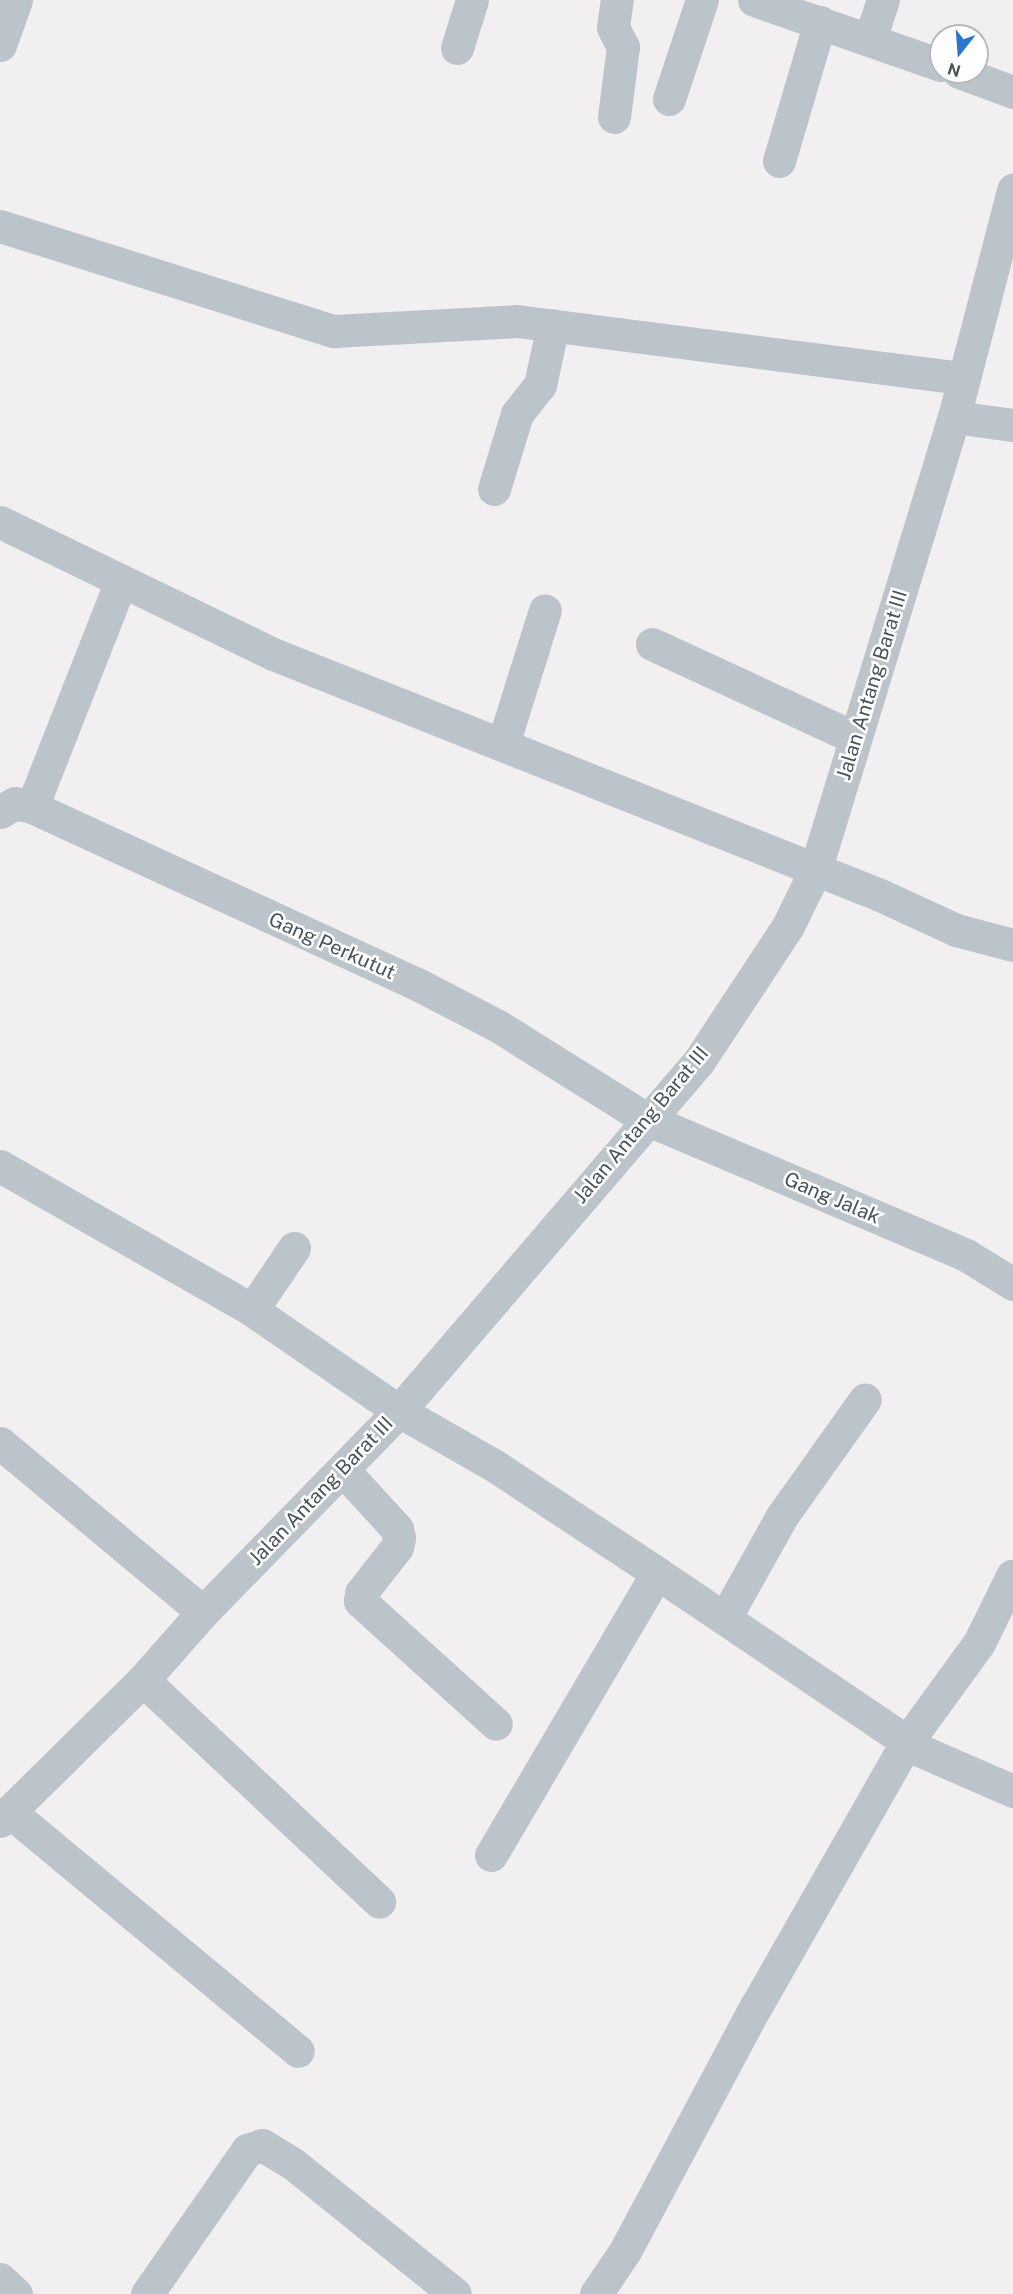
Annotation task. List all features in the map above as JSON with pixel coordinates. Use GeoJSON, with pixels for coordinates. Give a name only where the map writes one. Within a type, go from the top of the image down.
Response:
{"type":"FeatureCollection","features":[{"type":"Feature","properties":{"kind":"street"},"geometry":{"type":"LineString","coordinates":[[0,45],[16,0]]}},
{"type":"Feature","properties":{"kind":"street"},"geometry":{"type":"LineString","coordinates":[[458,48],[472,0]]}},
{"type":"Feature","properties":{"kind":"street"},"geometry":{"type":"LineString","coordinates":[[614,117],[623,47],[613,27],[617,0]]}},
{"type":"Feature","properties":{"kind":"street"},"geometry":{"type":"LineString","coordinates":[[669,99],[702,0]]}},
{"type":"Feature","properties":{"kind":"street"},"geometry":{"type":"LineString","coordinates":[[754,0],[929,61]]}},
{"type":"Feature","properties":{"kind":"street"},"geometry":{"type":"LineString","coordinates":[[870,39],[883,0]]}},
{"type":"Feature","properties":{"kind":"street"},"geometry":{"type":"LineString","coordinates":[[779,160],[820,22]]}},
{"type":"Feature","properties":{"kind":"street"},"geometry":{"type":"LineString","coordinates":[[989,83],[1013,92]]}},
{"type":"Feature","properties":{"kind":"street","name":"Jalan Antang Barat III"},"geometry":{"type":"LineString","coordinates":[[5,1817],[143,1680],[203,1612],[399,1411],[646,1119],[699,1061],[788,926],[815,871],[954,417],[962,378],[1013,190]]}},
{"type":"Feature","properties":{"kind":"street"},"geometry":{"type":"LineString","coordinates":[[0,226],[334,331],[517,321],[962,378]]}},
{"type":"Feature","properties":{"kind":"street"},"geometry":{"type":"LineString","coordinates":[[494,489],[518,414],[540,384],[553,325]]}},
{"type":"Feature","properties":{"kind":"street"},"geometry":{"type":"LineString","coordinates":[[954,417],[1013,425]]}},
{"type":"Feature","properties":{"kind":"street"},"geometry":{"type":"LineString","coordinates":[[0,522],[273,654],[880,895],[956,930],[1013,945]]}},
{"type":"Feature","properties":{"kind":"street"},"geometry":{"type":"LineString","coordinates":[[12,808],[121,581]]}},
{"type":"Feature","properties":{"kind":"street"},"geometry":{"type":"LineString","coordinates":[[503,744],[545,610]]}},
{"type":"Feature","properties":{"kind":"street"},"geometry":{"type":"LineString","coordinates":[[652,644],[855,738]]}},
{"type":"Feature","properties":{"kind":"street","name":"Gang Perkutut"},"geometry":{"type":"LineString","coordinates":[[12,808],[417,984],[498,1026],[646,1119]]}},
{"type":"Feature","properties":{"kind":"street","name":"Gang Jalak"},"geometry":{"type":"LineString","coordinates":[[646,1119],[966,1255],[1013,1284]]}},
{"type":"Feature","properties":{"kind":"street"},"geometry":{"type":"LineString","coordinates":[[0,1166],[252,1310],[399,1411],[495,1466],[657,1572],[907,1742],[942,1762],[1013,1791]]}},
{"type":"Feature","properties":{"kind":"street"},"geometry":{"type":"LineString","coordinates":[[252,1310],[294,1248]]}},
{"type":"Feature","properties":{"kind":"street"},"geometry":{"type":"LineString","coordinates":[[725,1618],[782,1516],[865,1399]]}},
{"type":"Feature","properties":{"kind":"street"},"geometry":{"type":"LineString","coordinates":[[0,1443],[203,1612]]}},
{"type":"Feature","properties":{"kind":"street"},"geometry":{"type":"LineString","coordinates":[[343,1470],[397,1529],[399,1539],[397,1547],[361,1593],[364,1608],[496,1724]]}},
{"type":"Feature","properties":{"kind":"street"},"geometry":{"type":"LineString","coordinates":[[491,1855],[657,1572]]}},
{"type":"Feature","properties":{"kind":"street"},"geometry":{"type":"LineString","coordinates":[[596,2294],[626,2251],[755,2008],[907,1742],[979,1643],[1012,1576]]}},
{"type":"Feature","properties":{"kind":"street"},"geometry":{"type":"LineString","coordinates":[[143,1680],[378,1902]]}},
{"type":"Feature","properties":{"kind":"street"},"geometry":{"type":"LineString","coordinates":[[5,1817],[298,2051]]}},
{"type":"Feature","properties":{"kind":"street"},"geometry":{"type":"LineString","coordinates":[[147,2294],[247,2150],[262,2145],[292,2163],[455,2294]]}},
{"type":"Feature","properties":{"kind":"street"},"geometry":{"type":"LineString","coordinates":[[0,2279],[16,2294]]}}]}
